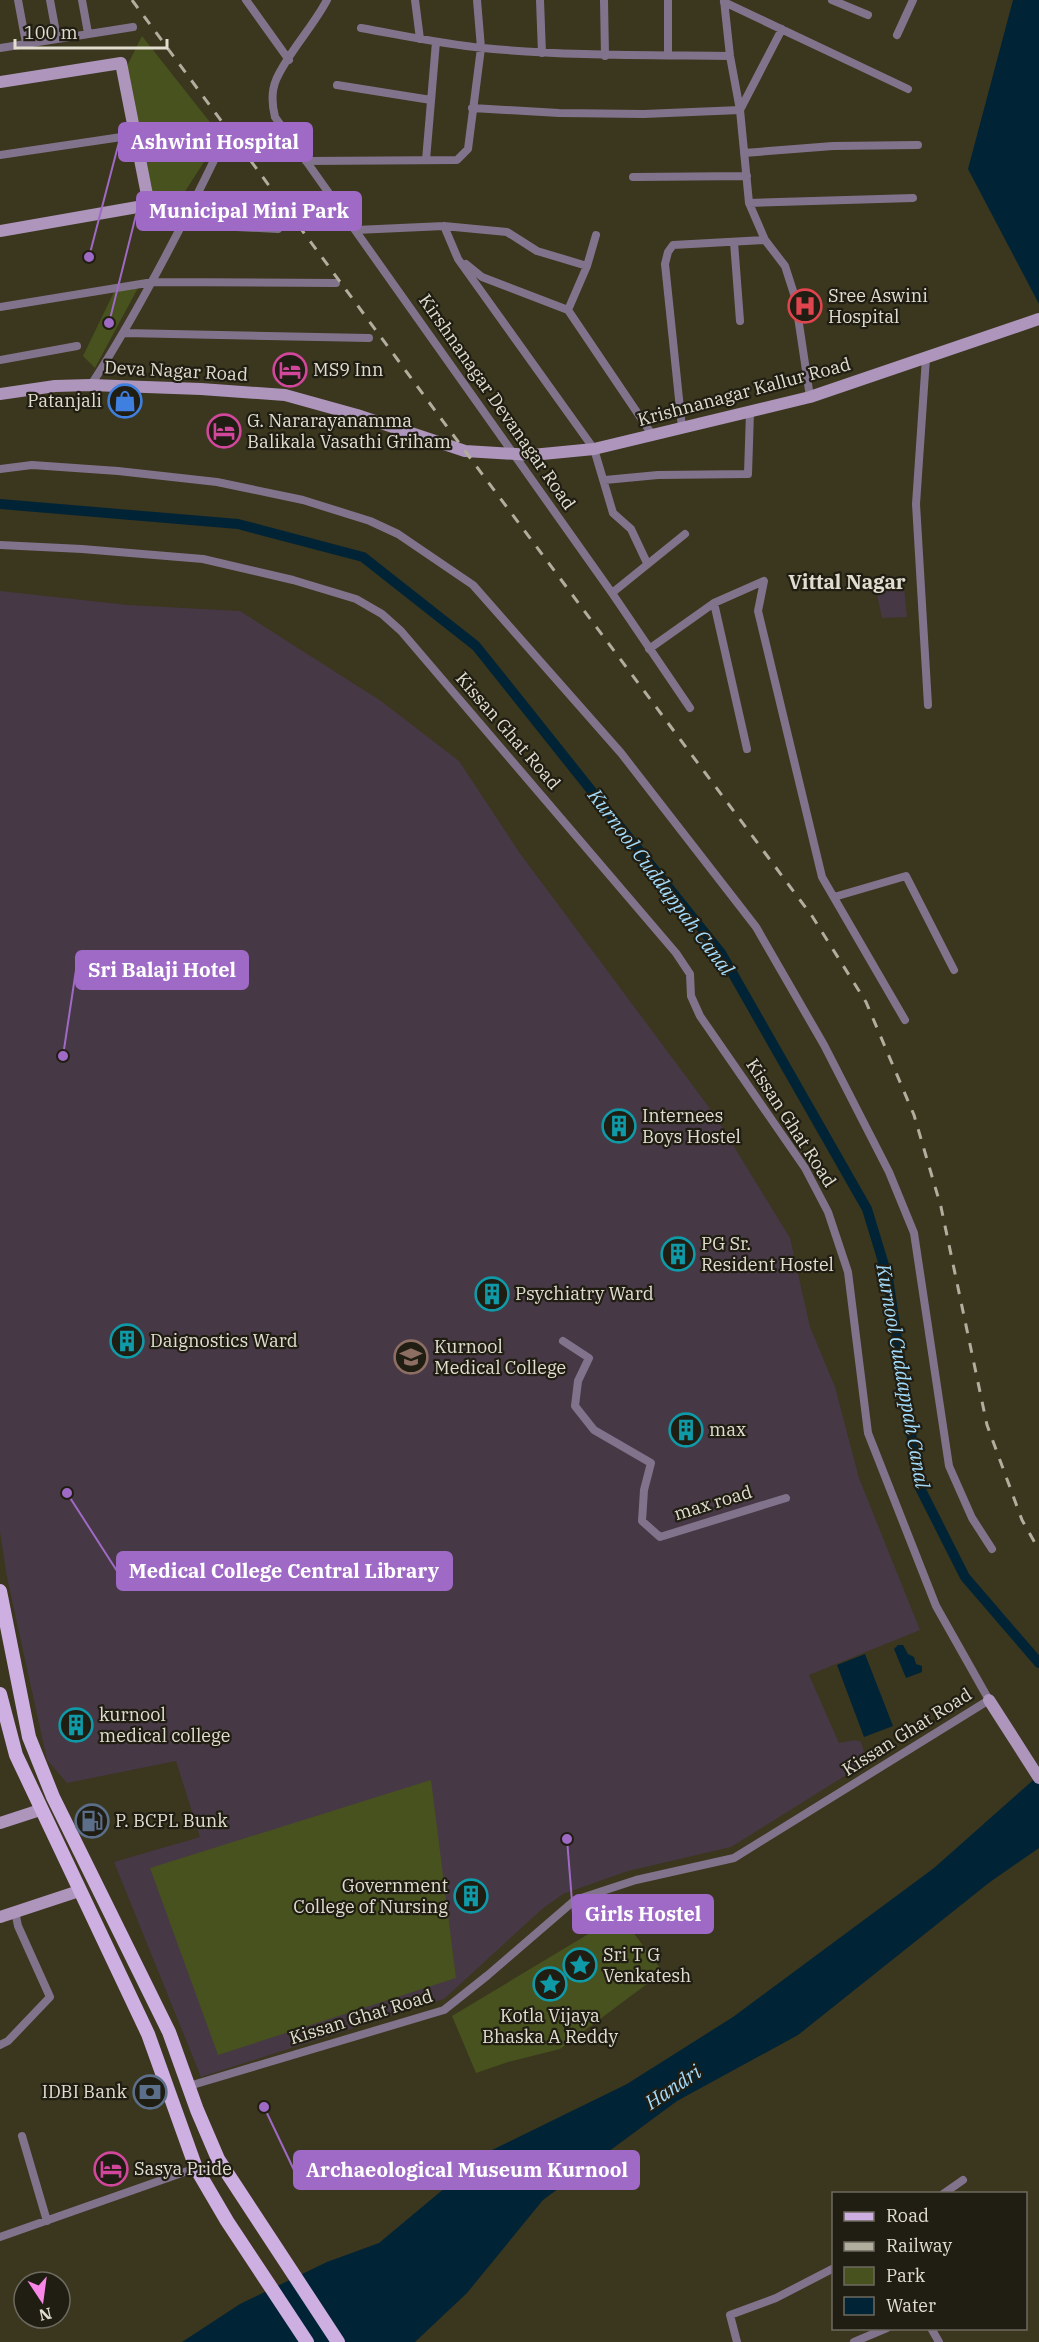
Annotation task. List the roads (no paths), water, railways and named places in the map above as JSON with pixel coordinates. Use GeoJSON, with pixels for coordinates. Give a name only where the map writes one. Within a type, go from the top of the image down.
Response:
{"type":"FeatureCollection","features":[{"type":"Feature","properties":{"kind":"main road"},"geometry":{"type":"LineString","coordinates":[[0,1591],[29,1737],[56,1803],[169,2032],[197,2110],[218,2159],[338,2342]]}},
{"type":"Feature","properties":{"kind":"main road"},"geometry":{"type":"LineString","coordinates":[[0,1694],[4,1733],[148,2034],[176,2118],[196,2168],[227,2221],[307,2342]]}},
{"type":"Feature","properties":{"kind":"main road"},"geometry":{"type":"LineString","coordinates":[[40,1810],[56,1803]]}},
{"type":"Feature","properties":{"kind":"main road"},"geometry":{"type":"LineString","coordinates":[[176,2118],[197,2110]]}},
{"type":"Feature","properties":{"kind":"street"},"geometry":{"type":"LineString","coordinates":[[18,0],[26,43]]}},
{"type":"Feature","properties":{"kind":"street"},"geometry":{"type":"LineString","coordinates":[[50,0],[57,38]]}},
{"type":"Feature","properties":{"kind":"street"},"geometry":{"type":"LineString","coordinates":[[82,0],[88,33]]}},
{"type":"Feature","properties":{"kind":"street"},"geometry":{"type":"LineString","coordinates":[[246,0],[289,60],[327,0]]}},
{"type":"Feature","properties":{"kind":"street"},"geometry":{"type":"LineString","coordinates":[[415,0],[420,39]]}},
{"type":"Feature","properties":{"kind":"street"},"geometry":{"type":"LineString","coordinates":[[306,162],[457,160],[463,156],[468,149],[481,48],[477,0]]}},
{"type":"Feature","properties":{"kind":"street"},"geometry":{"type":"LineString","coordinates":[[540,0],[542,52]]}},
{"type":"Feature","properties":{"kind":"street"},"geometry":{"type":"LineString","coordinates":[[604,0],[605,56]]}},
{"type":"Feature","properties":{"kind":"street"},"geometry":{"type":"LineString","coordinates":[[668,0],[668,56]]}},
{"type":"Feature","properties":{"kind":"street"},"geometry":{"type":"LineString","coordinates":[[832,0],[868,15]]}},
{"type":"Feature","properties":{"kind":"street"},"geometry":{"type":"LineString","coordinates":[[897,34],[912,0]]}},
{"type":"Feature","properties":{"kind":"street"},"geometry":{"type":"LineString","coordinates":[[724,1],[908,89]]}},
{"type":"Feature","properties":{"kind":"street"},"geometry":{"type":"LineString","coordinates":[[724,1],[730,56],[740,110],[749,203],[765,240],[785,266],[795,297],[810,397]]}},
{"type":"Feature","properties":{"kind":"street"},"geometry":{"type":"LineString","coordinates":[[0,48],[133,27]]}},
{"type":"Feature","properties":{"kind":"street"},"geometry":{"type":"LineString","coordinates":[[361,28],[481,48],[605,56],[730,56]]}},
{"type":"Feature","properties":{"kind":"street"},"geometry":{"type":"LineString","coordinates":[[740,110],[782,29]]}},
{"type":"Feature","properties":{"kind":"street"},"geometry":{"type":"LineString","coordinates":[[426,159],[436,42]]}},
{"type":"Feature","properties":{"kind":"street","name":"Kirshnanagar Devanagar Road"},"geometry":{"type":"LineString","coordinates":[[289,60],[276,81],[272,101],[275,117],[612,593],[690,708]]}},
{"type":"Feature","properties":{"kind":"street"},"geometry":{"type":"LineString","coordinates":[[0,82],[121,63],[149,205]]}},
{"type":"Feature","properties":{"kind":"street"},"geometry":{"type":"LineString","coordinates":[[337,85],[431,100]]}},
{"type":"Feature","properties":{"kind":"street"},"geometry":{"type":"LineString","coordinates":[[472,108],[569,114],[740,110]]}},
{"type":"Feature","properties":{"kind":"street"},"geometry":{"type":"LineString","coordinates":[[0,155],[135,135]]}},
{"type":"Feature","properties":{"kind":"street"},"geometry":{"type":"LineString","coordinates":[[744,153],[833,146],[918,145]]}},
{"type":"Feature","properties":{"kind":"street"},"geometry":{"type":"LineString","coordinates":[[91,385],[125,333],[153,282],[220,148]]}},
{"type":"Feature","properties":{"kind":"street"},"geometry":{"type":"LineString","coordinates":[[633,177],[747,176]]}},
{"type":"Feature","properties":{"kind":"street"},"geometry":{"type":"LineString","coordinates":[[749,203],[913,198]]}},
{"type":"Feature","properties":{"kind":"street"},"geometry":{"type":"LineString","coordinates":[[0,231],[149,205],[195,201]]}},
{"type":"Feature","properties":{"kind":"street"},"geometry":{"type":"LineString","coordinates":[[195,201],[196,225],[278,230]]}},
{"type":"Feature","properties":{"kind":"street"},"geometry":{"type":"LineString","coordinates":[[444,226],[458,259],[594,449],[613,513],[631,529],[647,563]]}},
{"type":"Feature","properties":{"kind":"street"},"geometry":{"type":"LineString","coordinates":[[356,230],[444,226],[507,232],[537,251],[587,266]]}},
{"type":"Feature","properties":{"kind":"street"},"geometry":{"type":"LineString","coordinates":[[568,310],[587,266],[596,235]]}},
{"type":"Feature","properties":{"kind":"street"},"geometry":{"type":"LineString","coordinates":[[682,428],[665,264],[668,252],[673,245],[765,240]]}},
{"type":"Feature","properties":{"kind":"street"},"geometry":{"type":"LineString","coordinates":[[734,242],[740,321]]}},
{"type":"Feature","properties":{"kind":"street"},"geometry":{"type":"LineString","coordinates":[[458,259],[482,277],[568,310],[653,436]]}},
{"type":"Feature","properties":{"kind":"street"},"geometry":{"type":"LineString","coordinates":[[0,307],[153,282],[336,283]]}},
{"type":"Feature","properties":{"kind":"street","name":"Krishnanagar Kallur Road"},"geometry":{"type":"LineString","coordinates":[[594,449],[810,397],[1036,320]]}},
{"type":"Feature","properties":{"kind":"street"},"geometry":{"type":"LineString","coordinates":[[125,333],[369,338]]}},
{"type":"Feature","properties":{"kind":"street"},"geometry":{"type":"LineString","coordinates":[[0,360],[77,346]]}},
{"type":"Feature","properties":{"kind":"street"},"geometry":{"type":"LineString","coordinates":[[926,358],[916,504],[928,705]]}},
{"type":"Feature","properties":{"kind":"street","name":"Deva Nagar Road"},"geometry":{"type":"LineString","coordinates":[[0,394],[55,386],[91,385],[201,388],[285,395],[357,415],[465,451],[532,455],[594,449]]}},
{"type":"Feature","properties":{"kind":"street"},"geometry":{"type":"LineString","coordinates":[[605,480],[658,475],[748,474],[750,412]]}},
{"type":"Feature","properties":{"kind":"street"},"geometry":{"type":"LineString","coordinates":[[0,469],[32,465],[118,471],[217,482],[303,500],[370,521],[398,534],[473,585],[621,753],[756,927],[824,1045],[889,1172],[914,1233],[949,1466],[972,1518],[992,1548]]}},
{"type":"Feature","properties":{"kind":"street"},"geometry":{"type":"LineString","coordinates":[[612,593],[686,534]]}},
{"type":"Feature","properties":{"kind":"street","name":"Kissan Ghat Road"},"geometry":{"type":"LineString","coordinates":[[0,545],[203,559],[293,580],[356,599],[382,614],[424,658],[676,953],[690,974],[691,996],[700,1016],[810,1177],[828,1212],[849,1272],[868,1433],[936,1606],[989,1700],[735,1858],[636,1880],[575,1900],[444,2010],[189,2086]]}},
{"type":"Feature","properties":{"kind":"street"},"geometry":{"type":"LineString","coordinates":[[649,649],[714,603],[764,581],[758,611],[822,876],[905,1020]]}},
{"type":"Feature","properties":{"kind":"street"},"geometry":{"type":"LineString","coordinates":[[714,603],[747,749]]}},
{"type":"Feature","properties":{"kind":"street"},"geometry":{"type":"LineString","coordinates":[[834,897],[906,876],[954,970]]}},
{"type":"Feature","properties":{"kind":"street","name":"max road"},"geometry":{"type":"LineString","coordinates":[[563,1341],[589,1358],[578,1381],[575,1406],[594,1430],[651,1463],[644,1490],[642,1521],[660,1537],[786,1498]]}},
{"type":"Feature","properties":{"kind":"street"},"geometry":{"type":"LineString","coordinates":[[989,1700],[1039,1778]]}},
{"type":"Feature","properties":{"kind":"street"},"geometry":{"type":"LineString","coordinates":[[0,1823],[40,1810]]}},
{"type":"Feature","properties":{"kind":"street"},"geometry":{"type":"LineString","coordinates":[[0,1917],[79,1891]]}},
{"type":"Feature","properties":{"kind":"street"},"geometry":{"type":"LineString","coordinates":[[0,2044],[8,2041],[50,1997],[18,1926],[15,1911]]}},
{"type":"Feature","properties":{"kind":"street"},"geometry":{"type":"LineString","coordinates":[[22,2136],[47,2221]]}},
{"type":"Feature","properties":{"kind":"street"},"geometry":{"type":"LineString","coordinates":[[0,2237],[196,2168]]}},
{"type":"Feature","properties":{"kind":"street"},"geometry":{"type":"LineString","coordinates":[[945,2192],[963,2180]]}},
{"type":"Feature","properties":{"kind":"street"},"geometry":{"type":"LineString","coordinates":[[737,2342],[730,2314],[776,2298],[832,2269]]}},
{"type":"Feature","properties":{"kind":"street"},"geometry":{"type":"LineString","coordinates":[[854,2342],[882,2330]]}},
{"type":"Feature","properties":{"kind":"water"},"geometry":{"type":"Polygon","coordinates":[[[1013,0],[1039,0],[1039,304],[968,169],[1013,0]]]}},
{"type":"Feature","properties":{"kind":"water"},"geometry":{"type":"Polygon","coordinates":[[[898,1645],[903,1645],[908,1654],[914,1657],[916,1664],[922,1666],[922,1672],[906,1678],[894,1649],[898,1645]]]}},
{"type":"Feature","properties":{"kind":"water"},"geometry":{"type":"Polygon","coordinates":[[[865,1654],[893,1726],[864,1737],[837,1665],[865,1654]]]}},
{"type":"Feature","properties":{"kind":"water","name":"Handri"},"geometry":{"type":"Polygon","coordinates":[[[1039,1775],[1039,1848],[990,1882],[798,2035],[677,2101],[543,2200],[467,2293],[415,2342],[182,2342],[240,2304],[327,2262],[379,2243],[488,2152],[627,2084],[733,2017],[934,1868],[1039,1775]]]}},
{"type":"Feature","properties":{"kind":"waterway","name":"Kurnool Cuddappah Canal"},"geometry":{"type":"LineString","coordinates":[[0,504],[238,524],[363,557],[476,646],[721,953],[867,1209],[888,1278],[919,1486],[965,1577],[1039,1663]]}},
{"type":"Feature","properties":{"kind":"railway"},"geometry":{"type":"LineString","coordinates":[[132,0],[812,916],[866,1002],[914,1115],[941,1207],[987,1425],[1022,1520],[1039,1550]]}},
{"type":"Feature","properties":{"kind":"place","name":"Ashwini Hospital"},"geometry":{"type":"Point","coordinates":[89,257]}},
{"type":"Feature","properties":{"kind":"place","name":"Sree Aswini Hospital"},"geometry":{"type":"Point","coordinates":[805,306]}},
{"type":"Feature","properties":{"kind":"place","name":"Municipal Mini Park"},"geometry":{"type":"Point","coordinates":[109,323]}},
{"type":"Feature","properties":{"kind":"place","name":"MS9 Inn"},"geometry":{"type":"Point","coordinates":[290,370]}},
{"type":"Feature","properties":{"kind":"place","name":"Patanjali"},"geometry":{"type":"Point","coordinates":[125,401]}},
{"type":"Feature","properties":{"kind":"place","name":"G. Nararayanamma Balikala Vasathi Griham"},"geometry":{"type":"Point","coordinates":[224,431]}},
{"type":"Feature","properties":{"kind":"place","name":"Sri Balaji Hotel"},"geometry":{"type":"Point","coordinates":[63,1056]}},
{"type":"Feature","properties":{"kind":"place","name":"Internees Boys Hostel"},"geometry":{"type":"Point","coordinates":[619,1126]}},
{"type":"Feature","properties":{"kind":"place","name":"PG Sr. Resident Hostel"},"geometry":{"type":"Point","coordinates":[678,1254]}},
{"type":"Feature","properties":{"kind":"place","name":"Psychiatry Ward"},"geometry":{"type":"Point","coordinates":[492,1294]}},
{"type":"Feature","properties":{"kind":"place","name":"Daignostics Ward"},"geometry":{"type":"Point","coordinates":[127,1341]}},
{"type":"Feature","properties":{"kind":"place","name":"Kurnool Medical College"},"geometry":{"type":"Point","coordinates":[411,1357]}},
{"type":"Feature","properties":{"kind":"place","name":"max"},"geometry":{"type":"Point","coordinates":[686,1430]}},
{"type":"Feature","properties":{"kind":"place","name":"Medical College Central Library"},"geometry":{"type":"Point","coordinates":[67,1493]}},
{"type":"Feature","properties":{"kind":"place","name":"kurnool medical college"},"geometry":{"type":"Point","coordinates":[76,1725]}},
{"type":"Feature","properties":{"kind":"place","name":"P. BCPL Bunk"},"geometry":{"type":"Point","coordinates":[92,1821]}},
{"type":"Feature","properties":{"kind":"place","name":"Girls Hostel"},"geometry":{"type":"Point","coordinates":[567,1839]}},
{"type":"Feature","properties":{"kind":"place","name":"Government College of Nursing"},"geometry":{"type":"Point","coordinates":[471,1896]}},
{"type":"Feature","properties":{"kind":"place","name":"Sri T G Venkatesh"},"geometry":{"type":"Point","coordinates":[580,1965]}},
{"type":"Feature","properties":{"kind":"place","name":"Kotla Vijaya Bhaska A Reddy"},"geometry":{"type":"Point","coordinates":[550,1984]}},
{"type":"Feature","properties":{"kind":"place","name":"IDBI Bank"},"geometry":{"type":"Point","coordinates":[150,2092]}},
{"type":"Feature","properties":{"kind":"place","name":"Archaeological Museum Kurnool"},"geometry":{"type":"Point","coordinates":[264,2107]}},
{"type":"Feature","properties":{"kind":"place","name":"Sasya Pride"},"geometry":{"type":"Point","coordinates":[111,2169]}},
{"type":"Feature","properties":{"kind":"district","name":"Vittal Nagar"},"geometry":{"type":"Point","coordinates":[847,582]}}]}
